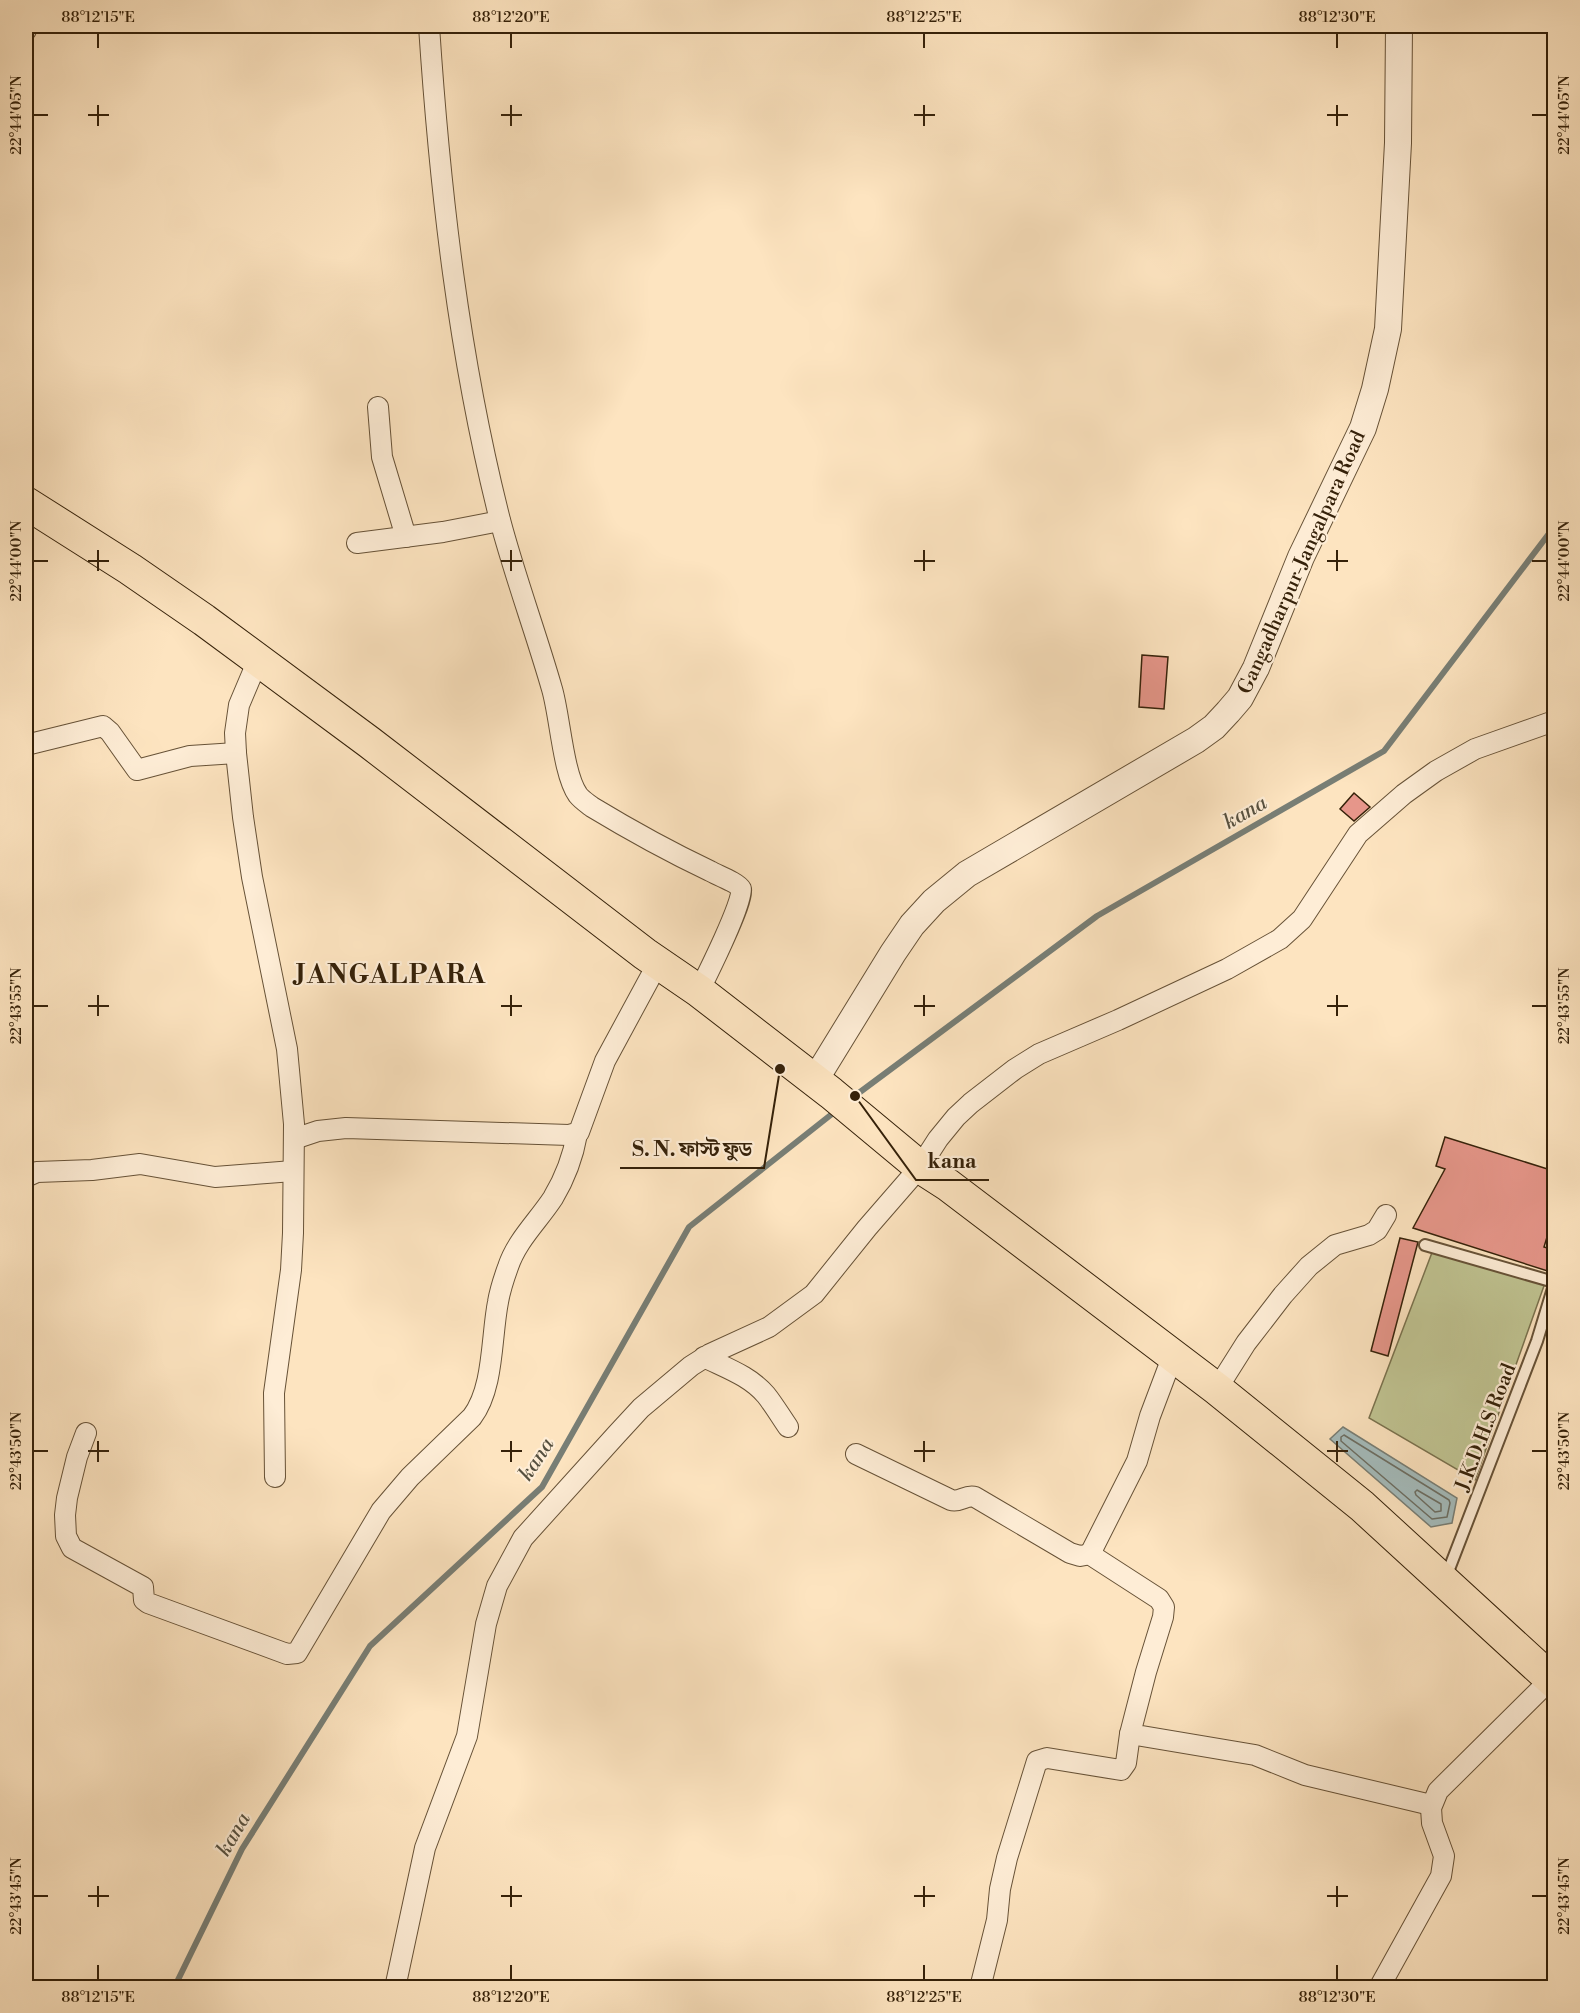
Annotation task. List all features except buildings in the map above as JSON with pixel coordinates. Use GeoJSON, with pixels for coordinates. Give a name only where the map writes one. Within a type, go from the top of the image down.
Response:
{"type":"FeatureCollection","features":[{"type":"Feature","properties":{"kind":"main road"},"geometry":{"type":"LineString","coordinates":[[26,503],[130,569],[204,620],[369,742],[823,1086],[920,1167],[948,1185],[1173,1355],[1362,1506],[1553,1680]]}},
{"type":"Feature","properties":{"kind":"street"},"geometry":{"type":"LineString","coordinates":[[26,30],[27,26]]}},
{"type":"Feature","properties":{"kind":"street"},"geometry":{"type":"LineString","coordinates":[[429,26],[446,224],[475,407],[500,521],[554,695],[568,765],[578,795],[602,812],[740,887],[741,896],[734,915],[699,991]]}},
{"type":"Feature","properties":{"kind":"street","name":"Gangadharpur-Jangalpara Road"},"geometry":{"type":"LineString","coordinates":[[823,1086],[893,952],[912,925],[934,901],[967,874],[1196,740],[1214,727],[1240,698],[1256,668],[1301,557],[1363,428],[1382,365],[1388,329],[1398,143],[1399,26]]}},
{"type":"Feature","properties":{"kind":"street"},"geometry":{"type":"LineString","coordinates":[[378,407],[382,457],[405,537]]}},
{"type":"Feature","properties":{"kind":"street"},"geometry":{"type":"LineString","coordinates":[[357,543],[500,521]]}},
{"type":"Feature","properties":{"kind":"street"},"geometry":{"type":"LineString","coordinates":[[258,660],[239,705],[235,733],[236,753],[252,877],[287,1049],[294,1139],[291,1270],[274,1393],[275,1477]]}},
{"type":"Feature","properties":{"kind":"street"},"geometry":{"type":"LineString","coordinates":[[395,1988],[425,1848],[467,1736],[486,1623],[500,1578],[523,1538],[534,1524],[641,1408],[675,1378],[704,1358],[769,1327],[814,1294],[920,1167],[938,1139],[970,1103],[1022,1065],[1052,1048],[1227,969],[1280,939],[1294,928],[1307,912],[1358,834],[1404,794],[1436,771],[1486,744],[1554,721]]}},
{"type":"Feature","properties":{"kind":"street"},"geometry":{"type":"LineString","coordinates":[[26,745],[103,726],[110,732],[137,770],[190,756],[236,753]]}},
{"type":"Feature","properties":{"kind":"street"},"geometry":{"type":"LineString","coordinates":[[86,1433],[66,1498],[65,1531],[72,1548],[143,1587],[144,1600],[148,1603],[287,1654],[297,1653],[381,1511],[410,1477],[479,1408],[487,1383],[498,1300],[509,1264],[519,1243],[562,1182],[571,1160],[577,1134],[608,1055],[658,963]]}},
{"type":"Feature","properties":{"kind":"street"},"geometry":{"type":"LineString","coordinates":[[294,1139],[318,1131],[346,1128],[577,1134]]}},
{"type":"Feature","properties":{"kind":"street"},"geometry":{"type":"LineString","coordinates":[[26,1177],[37,1172],[92,1170],[140,1164],[215,1177],[293,1171]]}},
{"type":"Feature","properties":{"kind":"street"},"geometry":{"type":"LineString","coordinates":[[1217,1389],[1246,1343],[1309,1266],[1335,1245],[1369,1235],[1377,1230],[1386,1215]]}},
{"type":"Feature","properties":{"kind":"street"},"geometry":{"type":"LineString","coordinates":[[1091,1554],[1095,1541],[1130,1478],[1173,1355]]}},
{"type":"Feature","properties":{"kind":"street"},"geometry":{"type":"LineString","coordinates":[[704,1358],[742,1376],[756,1386],[788,1427]]}},
{"type":"Feature","properties":{"kind":"street"},"geometry":{"type":"LineString","coordinates":[[856,1454],[951,1500],[959,1501],[969,1496],[975,1497],[1070,1553],[1080,1556],[1091,1554],[1159,1599],[1164,1608],[1164,1617],[1146,1672],[1130,1734],[1126,1763],[1121,1770],[1047,1758],[1037,1761],[1003,1876],[997,1920],[980,1988]]}},
{"type":"Feature","properties":{"kind":"street"},"geometry":{"type":"LineString","coordinates":[[1379,1988],[1441,1876],[1444,1856],[1432,1823],[1431,1805],[1438,1791],[1553,1680]]}},
{"type":"Feature","properties":{"kind":"street"},"geometry":{"type":"LineString","coordinates":[[1130,1734],[1255,1755],[1305,1774],[1431,1805]]}},
{"type":"Feature","properties":{"kind":"lane"},"geometry":{"type":"LineString","coordinates":[[1425,1245],[1554,1283]]}},
{"type":"Feature","properties":{"kind":"lane","name":"J.K.D.H.S Road"},"geometry":{"type":"LineString","coordinates":[[1445,1580],[1537,1341],[1554,1283]]}},
{"type":"Feature","properties":{"kind":"green space"},"geometry":{"type":"Polygon","coordinates":[[[1433,1250],[1545,1283],[1475,1480],[1369,1418],[1433,1250]]]}},
{"type":"Feature","properties":{"kind":"water"},"geometry":{"type":"Polygon","coordinates":[[[1343,1427],[1457,1498],[1452,1523],[1431,1527],[1330,1439],[1343,1427]]]}},
{"type":"Feature","properties":{"kind":"waterway","name":"kana"},"geometry":{"type":"LineString","coordinates":[[852,1098],[1097,916],[1384,751],[1554,527]]}},
{"type":"Feature","properties":{"kind":"waterway","name":"kana"},"geometry":{"type":"LineString","coordinates":[[174,1988],[242,1849],[370,1646],[542,1487],[689,1227],[837,1110]]}},
{"type":"Feature","properties":{"kind":"place","name":"S. N. ফাস্ট ফুড"},"geometry":{"type":"Point","coordinates":[780,1069]}},
{"type":"Feature","properties":{"kind":"place","name":"kana"},"geometry":{"type":"Point","coordinates":[855,1096]}},
{"type":"Feature","properties":{"kind":"district","name":"JANGALPARA"},"geometry":{"type":"Point","coordinates":[391,974]}}]}
